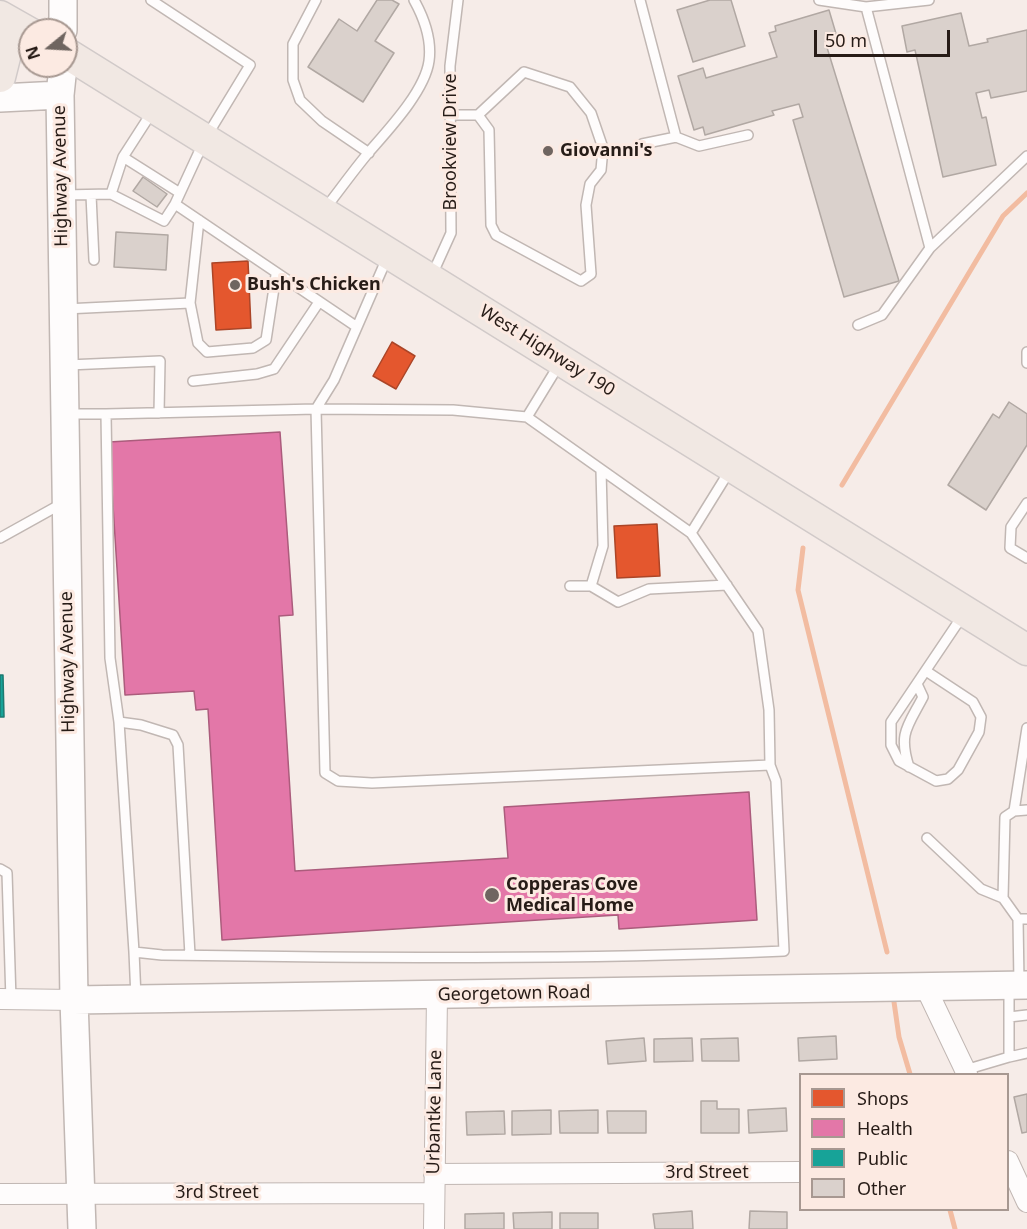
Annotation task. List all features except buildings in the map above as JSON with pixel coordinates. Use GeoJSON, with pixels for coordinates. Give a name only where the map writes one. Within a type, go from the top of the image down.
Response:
{"type":"FeatureCollection","features":[{"type":"Feature","properties":{"kind":"main road"},"geometry":{"type":"LineString","coordinates":[[0,16],[18,26]]}},
{"type":"Feature","properties":{"kind":"main road"},"geometry":{"type":"LineString","coordinates":[[0,31],[4,57],[0,77]]}},
{"type":"Feature","properties":{"kind":"main road","name":"West Highway 190"},"geometry":{"type":"LineString","coordinates":[[78,60],[1027,650]]}},
{"type":"Feature","properties":{"kind":"street"},"geometry":{"type":"LineString","coordinates":[[63,0],[63,18]]}},
{"type":"Feature","properties":{"kind":"street","name":"Highway Avenue"},"geometry":{"type":"LineString","coordinates":[[62,78],[60,95],[65,502],[74,1000],[82,1229]]}},
{"type":"Feature","properties":{"kind":"street"},"geometry":{"type":"LineString","coordinates":[[0,98],[60,95]]}},
{"type":"Feature","properties":{"kind":"street","name":"Georgetown Road"},"geometry":{"type":"LineString","coordinates":[[5,1000],[1018,985]]}},
{"type":"Feature","properties":{"kind":"street"},"geometry":{"type":"LineString","coordinates":[[925,986],[966,1072]]}},
{"type":"Feature","properties":{"kind":"street","name":"Urbantke Lane"},"geometry":{"type":"LineString","coordinates":[[434,1229],[437,995]]}},
{"type":"Feature","properties":{"kind":"street"},"geometry":{"type":"LineString","coordinates":[[1009,1163],[1027,1202]]}},
{"type":"Feature","properties":{"kind":"street","name":"3rd Street"},"geometry":{"type":"LineString","coordinates":[[0,1194],[82,1194],[799,1172]]}},
{"type":"Feature","properties":{"kind":"lane"},"geometry":{"type":"LineString","coordinates":[[63,195],[111,194],[164,220],[175,204],[205,139],[250,65],[151,0]]}},
{"type":"Feature","properties":{"kind":"lane"},"geometry":{"type":"LineString","coordinates":[[316,0],[293,44],[293,80],[300,100],[322,121],[369,153]]}},
{"type":"Feature","properties":{"kind":"lane"},"geometry":{"type":"LineString","coordinates":[[322,212],[398,121],[416,92],[429,62],[426,21],[414,0]]}},
{"type":"Feature","properties":{"kind":"lane","name":"Brookview Drive"},"geometry":{"type":"LineString","coordinates":[[430,279],[451,233],[450,66],[458,0]]}},
{"type":"Feature","properties":{"kind":"lane"},"geometry":{"type":"LineString","coordinates":[[640,0],[676,137]]}},
{"type":"Feature","properties":{"kind":"lane"},"geometry":{"type":"LineString","coordinates":[[819,0],[866,7],[929,0]]}},
{"type":"Feature","properties":{"kind":"lane"},"geometry":{"type":"LineString","coordinates":[[866,7],[930,248]]}},
{"type":"Feature","properties":{"kind":"lane"},"geometry":{"type":"LineString","coordinates":[[451,115],[478,115],[524,72],[570,87],[591,113],[603,148],[601,170],[590,184],[586,205],[591,274],[581,281],[496,235],[491,225],[489,130],[478,115]]}},
{"type":"Feature","properties":{"kind":"lane"},"geometry":{"type":"LineString","coordinates":[[111,194],[123,157],[155,108]]}},
{"type":"Feature","properties":{"kind":"lane"},"geometry":{"type":"LineString","coordinates":[[642,144],[676,137],[699,146],[748,135]]}},
{"type":"Feature","properties":{"kind":"lane"},"geometry":{"type":"LineString","coordinates":[[858,325],[882,315],[930,248],[1027,156]]}},
{"type":"Feature","properties":{"kind":"lane"},"geometry":{"type":"LineString","coordinates":[[123,157],[180,193]]}},
{"type":"Feature","properties":{"kind":"lane"},"geometry":{"type":"LineString","coordinates":[[92,195],[94,260]]}},
{"type":"Feature","properties":{"kind":"lane"},"geometry":{"type":"LineString","coordinates":[[175,204],[357,327]]}},
{"type":"Feature","properties":{"kind":"lane"},"geometry":{"type":"LineString","coordinates":[[199,220],[190,303],[198,342],[207,352],[253,348],[266,340],[276,274]]}},
{"type":"Feature","properties":{"kind":"lane"},"geometry":{"type":"LineString","coordinates":[[389,253],[334,380],[316,409],[325,773],[338,781],[372,783],[770,765]]}},
{"type":"Feature","properties":{"kind":"lane"},"geometry":{"type":"LineString","coordinates":[[63,309],[190,303]]}},
{"type":"Feature","properties":{"kind":"lane"},"geometry":{"type":"LineString","coordinates":[[193,381],[257,374],[274,369],[319,303]]}},
{"type":"Feature","properties":{"kind":"lane"},"geometry":{"type":"LineString","coordinates":[[1027,352],[1027,363]]}},
{"type":"Feature","properties":{"kind":"lane"},"geometry":{"type":"LineString","coordinates":[[63,365],[160,361],[159,413]]}},
{"type":"Feature","properties":{"kind":"lane"},"geometry":{"type":"LineString","coordinates":[[527,417],[562,361]]}},
{"type":"Feature","properties":{"kind":"lane"},"geometry":{"type":"LineString","coordinates":[[64,414],[316,409],[453,410],[527,417],[691,533],[758,631],[769,710],[770,765],[776,781],[784,951],[638,957],[449,958],[190,955],[134,952]]}},
{"type":"Feature","properties":{"kind":"lane"},"geometry":{"type":"LineString","coordinates":[[106,414],[110,658],[119,722],[136,999]]}},
{"type":"Feature","properties":{"kind":"lane"},"geometry":{"type":"LineString","coordinates":[[691,533],[732,466]]}},
{"type":"Feature","properties":{"kind":"lane"},"geometry":{"type":"LineString","coordinates":[[591,586],[603,546],[601,470]]}},
{"type":"Feature","properties":{"kind":"lane"},"geometry":{"type":"LineString","coordinates":[[0,538],[65,502]]}},
{"type":"Feature","properties":{"kind":"lane"},"geometry":{"type":"LineString","coordinates":[[1027,503],[1011,527],[1010,548],[1027,558]]}},
{"type":"Feature","properties":{"kind":"lane"},"geometry":{"type":"LineString","coordinates":[[570,586],[591,586],[618,602],[649,589],[727,585]]}},
{"type":"Feature","properties":{"kind":"lane"},"geometry":{"type":"LineString","coordinates":[[926,671],[973,702],[981,717],[980,732],[958,770],[948,779],[936,781],[899,761],[891,746],[891,722],[966,612]]}},
{"type":"Feature","properties":{"kind":"lane"},"geometry":{"type":"LineString","coordinates":[[909,767],[902,747],[904,733],[923,697],[917,684]]}},
{"type":"Feature","properties":{"kind":"lane"},"geometry":{"type":"LineString","coordinates":[[119,722],[141,725],[173,735],[178,745],[190,955]]}},
{"type":"Feature","properties":{"kind":"lane"},"geometry":{"type":"LineString","coordinates":[[1014,811],[1027,728]]}},
{"type":"Feature","properties":{"kind":"lane"},"geometry":{"type":"LineString","coordinates":[[1003,898],[1005,817],[1014,811],[1027,810]]}},
{"type":"Feature","properties":{"kind":"lane"},"geometry":{"type":"LineString","coordinates":[[927,838],[981,889],[1003,898],[1023,919],[1018,985],[1009,1017],[1009,1057]]}},
{"type":"Feature","properties":{"kind":"lane"},"geometry":{"type":"LineString","coordinates":[[0,868],[7,873],[5,1000]]}},
{"type":"Feature","properties":{"kind":"lane"},"geometry":{"type":"LineString","coordinates":[[1009,1017],[1027,1015]]}},
{"type":"Feature","properties":{"kind":"lane"},"geometry":{"type":"LineString","coordinates":[[966,1072],[1027,1053]]}},
{"type":"Feature","properties":{"kind":"waterway"},"geometry":{"type":"LineString","coordinates":[[842,485],[1003,216],[1027,193]]}},
{"type":"Feature","properties":{"kind":"waterway"},"geometry":{"type":"LineString","coordinates":[[803,548],[798,590],[887,952]]}},
{"type":"Feature","properties":{"kind":"waterway"},"geometry":{"type":"LineString","coordinates":[[894,1002],[899,1037],[910,1073]]}},
{"type":"Feature","properties":{"kind":"waterway"},"geometry":{"type":"LineString","coordinates":[[950,1211],[955,1229]]}},
{"type":"Feature","properties":{"kind":"place","name":"Giovanni's"},"geometry":{"type":"Point","coordinates":[548,151]}},
{"type":"Feature","properties":{"kind":"place","name":"Bush's Chicken"},"geometry":{"type":"Point","coordinates":[235,285]}},
{"type":"Feature","properties":{"kind":"place","name":"Copperas Cove Medical Home"},"geometry":{"type":"Point","coordinates":[492,895]}}]}
